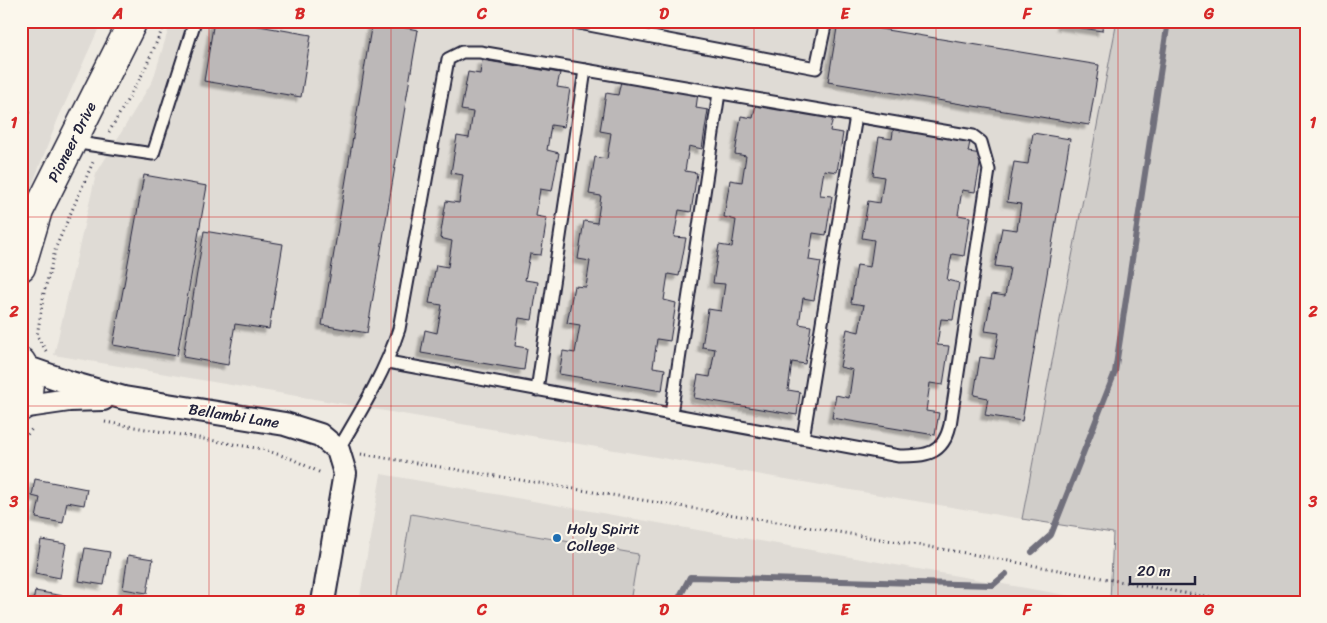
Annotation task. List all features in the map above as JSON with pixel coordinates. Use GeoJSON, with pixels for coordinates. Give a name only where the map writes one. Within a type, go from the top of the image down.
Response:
{"type":"FeatureCollection","features":[{"type":"Feature","properties":{"kind":"main road","name":"Pioneer Drive"},"geometry":{"type":"LineString","coordinates":[[21,267],[38,210],[133,21]]}},
{"type":"Feature","properties":{"kind":"main road"},"geometry":{"type":"LineString","coordinates":[[23,365],[29,377],[30,388],[26,414]]}},
{"type":"Feature","properties":{"kind":"street","name":"Bellambi Lane"},"geometry":{"type":"LineString","coordinates":[[23,365],[71,383],[124,398],[285,424],[320,434],[338,450]]}},
{"type":"Feature","properties":{"kind":"street","name":"Bellambi Lane"},"geometry":{"type":"LineString","coordinates":[[26,414],[69,400],[124,398]]}},
{"type":"Feature","properties":{"kind":"street"},"geometry":{"type":"LineString","coordinates":[[323,602],[345,473],[338,450]]}},
{"type":"Feature","properties":{"kind":"lane"},"geometry":{"type":"LineString","coordinates":[[72,142],[153,154],[195,21]]}},
{"type":"Feature","properties":{"kind":"lane"},"geometry":{"type":"LineString","coordinates":[[568,21],[816,68],[826,21]]}},
{"type":"Feature","properties":{"kind":"lane"},"geometry":{"type":"LineString","coordinates":[[338,450],[388,362],[399,329],[448,59],[462,52],[480,52],[973,136],[981,142],[985,153],[989,170],[950,425],[942,446],[932,452],[918,456],[899,456],[388,362]]}},
{"type":"Feature","properties":{"kind":"lane"},"geometry":{"type":"LineString","coordinates":[[537,390],[585,70]]}},
{"type":"Feature","properties":{"kind":"lane"},"geometry":{"type":"LineString","coordinates":[[671,414],[719,93]]}},
{"type":"Feature","properties":{"kind":"lane"},"geometry":{"type":"LineString","coordinates":[[804,438],[856,116]]}},
{"type":"Feature","properties":{"kind":"path"},"geometry":{"type":"LineString","coordinates":[[49,355],[37,336],[44,293],[56,248],[100,147],[143,73],[166,21]]}},
{"type":"Feature","properties":{"kind":"path"},"geometry":{"type":"LineString","coordinates":[[21,442],[26,414]]}},
{"type":"Feature","properties":{"kind":"path"},"geometry":{"type":"LineString","coordinates":[[103,422],[262,449],[292,459],[321,473],[338,450],[960,552],[1233,602]]}},
{"type":"Feature","properties":{"kind":"shaded area"},"geometry":{"type":"Polygon","coordinates":[[[21,21],[102,21],[58,119],[21,213],[21,21]]]}},
{"type":"Feature","properties":{"kind":"shaded area"},"geometry":{"type":"Polygon","coordinates":[[[171,21],[1117,21],[1022,519],[54,355],[96,174],[153,80],[171,21]]]}},
{"type":"Feature","properties":{"kind":"shaded area"},"geometry":{"type":"Polygon","coordinates":[[[1117,21],[1306,21],[1306,602],[1110,602],[1113,533],[1022,519],[1117,21]]]}},
{"type":"Feature","properties":{"kind":"shaded area","name":"Holy Spirit College"},"geometry":{"type":"Polygon","coordinates":[[[381,474],[1105,602],[359,602],[381,474]]]}},
{"type":"Feature","properties":{"kind":"shaded area"},"geometry":{"type":"Polygon","coordinates":[[[411,514],[638,554],[630,602],[396,602],[411,514]]]}},
{"type":"Feature","properties":{"kind":"building"},"geometry":{"type":"Polygon","coordinates":[[[214,21],[230,21],[311,35],[301,97],[204,81],[214,21]]]}},
{"type":"Feature","properties":{"kind":"building"},"geometry":{"type":"Polygon","coordinates":[[[1062,21],[1103,21],[1102,31],[1061,25],[1062,21]]]}},
{"type":"Feature","properties":{"kind":"building"},"geometry":{"type":"Polygon","coordinates":[[[372,22],[418,30],[367,333],[322,325],[372,22]]]}},
{"type":"Feature","properties":{"kind":"building"},"geometry":{"type":"Polygon","coordinates":[[[838,22],[1099,65],[1089,125],[828,82],[838,22]]]}},
{"type":"Feature","properties":{"kind":"building"},"geometry":{"type":"Polygon","coordinates":[[[482,60],[560,73],[557,87],[570,89],[564,127],[551,125],[547,150],[559,153],[552,191],[540,189],[536,216],[547,218],[541,255],[530,254],[525,280],[538,282],[532,320],[519,318],[515,346],[527,348],[524,370],[421,353],[425,330],[437,333],[442,305],[429,303],[436,265],[448,267],[452,241],[440,238],[446,201],[459,203],[463,175],[451,173],[457,136],[469,138],[473,112],[461,110],[468,72],[480,74],[482,60]]]}},
{"type":"Feature","properties":{"kind":"building"},"geometry":{"type":"Polygon","coordinates":[[[621,81],[698,93],[696,108],[708,110],[702,149],[689,146],[685,171],[697,173],[691,212],[679,210],[674,237],[686,238],[679,276],[668,274],[664,300],[676,303],[670,341],[657,339],[653,367],[665,369],[662,391],[559,374],[563,351],[575,353],[580,325],[567,323],[574,286],[586,287],[590,261],[578,259],[584,221],[597,223],[601,196],[589,194],[595,157],[607,159],[611,133],[600,131],[606,93],[618,95],[621,81]]]}},
{"type":"Feature","properties":{"kind":"building"},"geometry":{"type":"Polygon","coordinates":[[[756,104],[833,117],[830,131],[843,133],[837,172],[824,170],[820,195],[832,196],[826,235],[813,233],[809,260],[821,262],[814,300],[803,298],[799,324],[811,326],[805,364],[792,362],[788,390],[800,392],[797,415],[694,398],[698,375],[710,377],[715,349],[702,347],[708,309],[721,311],[725,284],[713,283],[719,245],[732,247],[736,220],[724,217],[730,180],[742,182],[746,156],[735,154],[741,116],[753,118],[756,104]]]}},
{"type":"Feature","properties":{"kind":"building"},"geometry":{"type":"Polygon","coordinates":[[[21,107],[30,110],[21,135],[21,107]]]}},
{"type":"Feature","properties":{"kind":"building"},"geometry":{"type":"Polygon","coordinates":[[[894,125],[971,137],[968,152],[982,154],[975,192],[962,190],[958,215],[970,217],[964,256],[952,254],[947,280],[959,283],[953,320],[941,319],[937,345],[949,346],[943,385],[930,383],[926,411],[939,413],[935,435],[832,418],[836,395],[849,398],[853,370],[840,367],[847,329],[859,332],[864,305],[851,303],[857,265],[870,267],[874,240],[862,238],[868,201],[880,203],[884,177],[873,175],[879,137],[892,139],[894,125]]]}},
{"type":"Feature","properties":{"kind":"building"},"geometry":{"type":"Polygon","coordinates":[[[1033,133],[1070,139],[1022,421],[985,415],[988,398],[974,395],[980,357],[994,359],[999,333],[985,331],[992,294],[1005,296],[1010,268],[995,266],[1002,228],[1017,230],[1021,204],[1007,202],[1014,162],[1028,164],[1033,133]]]}},
{"type":"Feature","properties":{"kind":"building"},"geometry":{"type":"Polygon","coordinates":[[[144,175],[207,186],[177,356],[113,345],[144,175]]]}},
{"type":"Feature","properties":{"kind":"building"},"geometry":{"type":"Polygon","coordinates":[[[204,231],[283,244],[269,329],[235,324],[228,365],[183,357],[204,231]]]}},
{"type":"Feature","properties":{"kind":"building"},"geometry":{"type":"Polygon","coordinates":[[[35,479],[87,489],[84,505],[67,502],[63,523],[36,518],[40,498],[32,496],[35,479]]]}},
{"type":"Feature","properties":{"kind":"building"},"geometry":{"type":"Polygon","coordinates":[[[41,540],[66,544],[60,578],[35,573],[41,540]]]}},
{"type":"Feature","properties":{"kind":"building"},"geometry":{"type":"Polygon","coordinates":[[[85,548],[110,552],[104,585],[79,581],[85,548]]]}},
{"type":"Feature","properties":{"kind":"building"},"geometry":{"type":"Polygon","coordinates":[[[128,555],[153,559],[147,593],[123,589],[128,555]]]}},
{"type":"Feature","properties":{"kind":"building"},"geometry":{"type":"Polygon","coordinates":[[[35,591],[75,598],[74,602],[33,602],[35,591]]]}},
{"type":"Feature","properties":{"kind":"waterway"},"geometry":{"type":"LineString","coordinates":[[1032,552],[1051,535],[1115,372],[1168,21]]}},
{"type":"Feature","properties":{"kind":"waterway"},"geometry":{"type":"LineString","coordinates":[[677,602],[690,577],[993,585],[1006,574]]}},
{"type":"Feature","properties":{"kind":"place","name":"Holy Spirit College"},"geometry":{"type":"Point","coordinates":[557,538]}}]}
